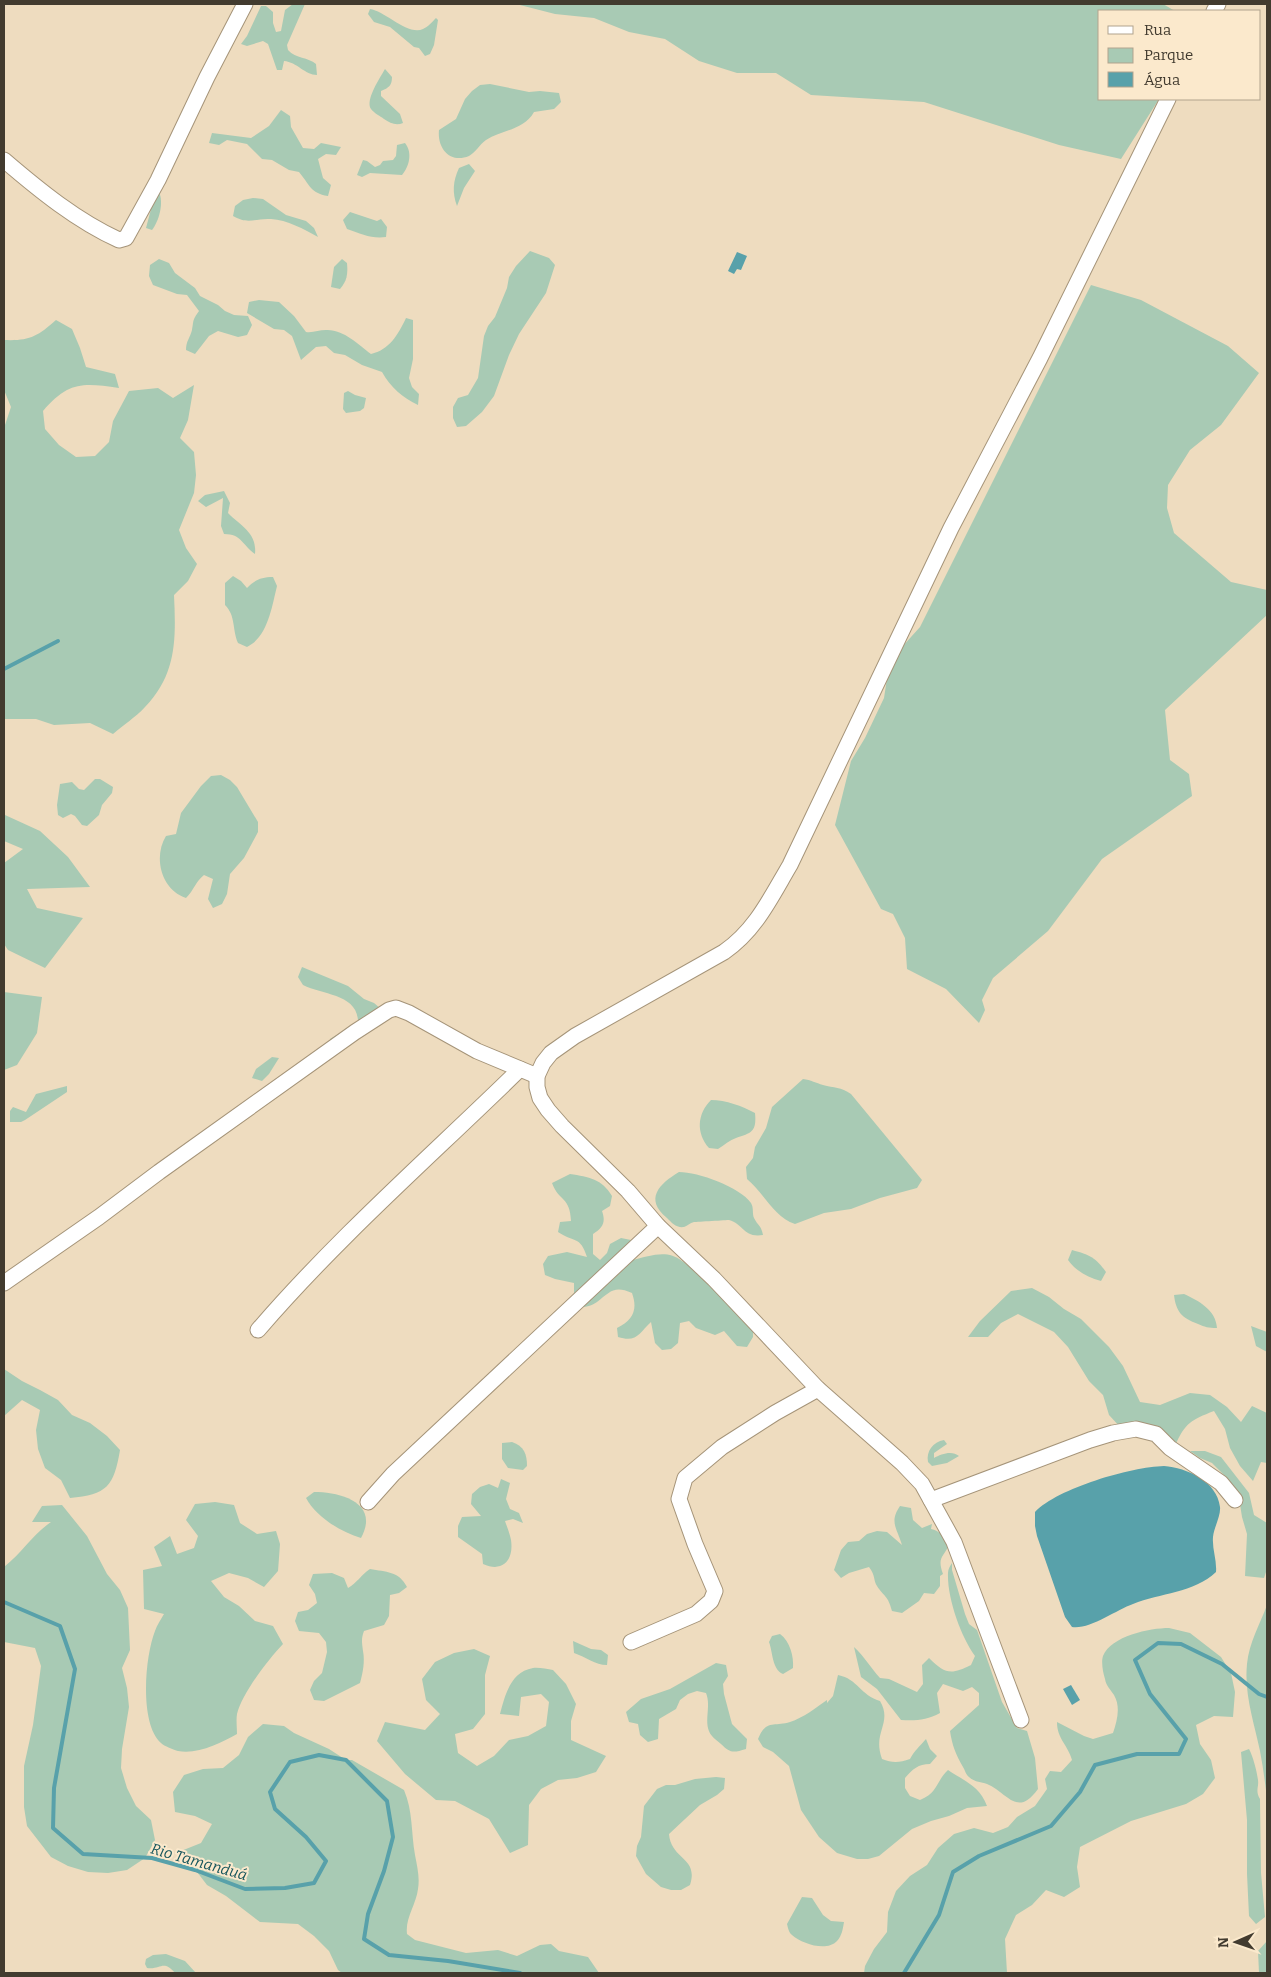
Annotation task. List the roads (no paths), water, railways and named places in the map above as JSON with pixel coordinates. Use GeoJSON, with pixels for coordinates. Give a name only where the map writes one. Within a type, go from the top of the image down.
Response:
{"type":"FeatureCollection","features":[{"type":"Feature","properties":{"kind":"street"},"geometry":{"type":"LineString","coordinates":[[4,160],[75,215],[98,230],[119,240],[126,238],[158,180],[207,77],[245,4]]}},
{"type":"Feature","properties":{"kind":"street"},"geometry":{"type":"LineString","coordinates":[[1021,1720],[954,1542],[922,1484],[902,1463],[818,1390],[714,1279],[658,1226],[628,1192],[548,1110],[540,1098],[537,1076],[550,1053],[575,1036],[739,942],[752,928],[767,905],[790,865],[951,528],[1040,358],[1168,100]]}},
{"type":"Feature","properties":{"kind":"street"},"geometry":{"type":"LineString","coordinates":[[4,1282],[99,1217],[213,1133],[389,1010],[396,1008],[409,1013],[477,1051],[537,1076]]}},
{"type":"Feature","properties":{"kind":"street"},"geometry":{"type":"LineString","coordinates":[[258,1330],[292,1291],[411,1172],[520,1069]]}},
{"type":"Feature","properties":{"kind":"street"},"geometry":{"type":"LineString","coordinates":[[368,1502],[393,1474],[658,1226]]}},
{"type":"Feature","properties":{"kind":"street"},"geometry":{"type":"LineString","coordinates":[[631,1642],[696,1614],[711,1602],[715,1591],[679,1499],[684,1478],[722,1446],[818,1390]]}},
{"type":"Feature","properties":{"kind":"street"},"geometry":{"type":"LineString","coordinates":[[931,1500],[1090,1440],[1136,1429],[1156,1434],[1170,1448],[1222,1484],[1235,1500]]}},
{"type":"Feature","properties":{"kind":"water"},"geometry":{"type":"Polygon","coordinates":[[[737,252],[747,256],[741,270],[737,269],[734,274],[728,271],[737,252]]]}},
{"type":"Feature","properties":{"kind":"water"},"geometry":{"type":"Polygon","coordinates":[[[1164,1466],[1191,1473],[1200,1478],[1207,1483],[1218,1498],[1220,1510],[1213,1541],[1216,1572],[1198,1584],[1143,1600],[1086,1626],[1072,1627],[1065,1617],[1037,1536],[1035,1512],[1060,1495],[1096,1480],[1133,1470],[1164,1466]]]}},
{"type":"Feature","properties":{"kind":"water"},"geometry":{"type":"Polygon","coordinates":[[[1071,1685],[1080,1700],[1072,1705],[1063,1689],[1071,1685]]]}},
{"type":"Feature","properties":{"kind":"waterway"},"geometry":{"type":"LineString","coordinates":[[4,669],[58,641]]}},
{"type":"Feature","properties":{"kind":"waterway","name":"Rio Tamanduá"},"geometry":{"type":"LineString","coordinates":[[4,1602],[60,1626],[75,1669],[54,1788],[53,1828],[83,1854],[152,1858],[195,1870],[245,1889],[285,1888],[314,1883],[326,1861],[306,1837],[275,1809],[270,1792],[290,1762],[319,1755],[346,1760],[387,1801],[393,1837],[384,1871],[368,1914],[364,1939],[389,1955],[448,1961],[520,1973]]}},
{"type":"Feature","properties":{"kind":"waterway","name":"Rio Tamanduá"},"geometry":{"type":"LineString","coordinates":[[904,1973],[939,1915],[953,1872],[979,1856],[1051,1826],[1080,1792],[1095,1765],[1137,1754],[1179,1754],[1186,1739],[1150,1694],[1135,1660],[1158,1643],[1181,1644],[1222,1664],[1259,1694],[1267,1697]]}}]}
